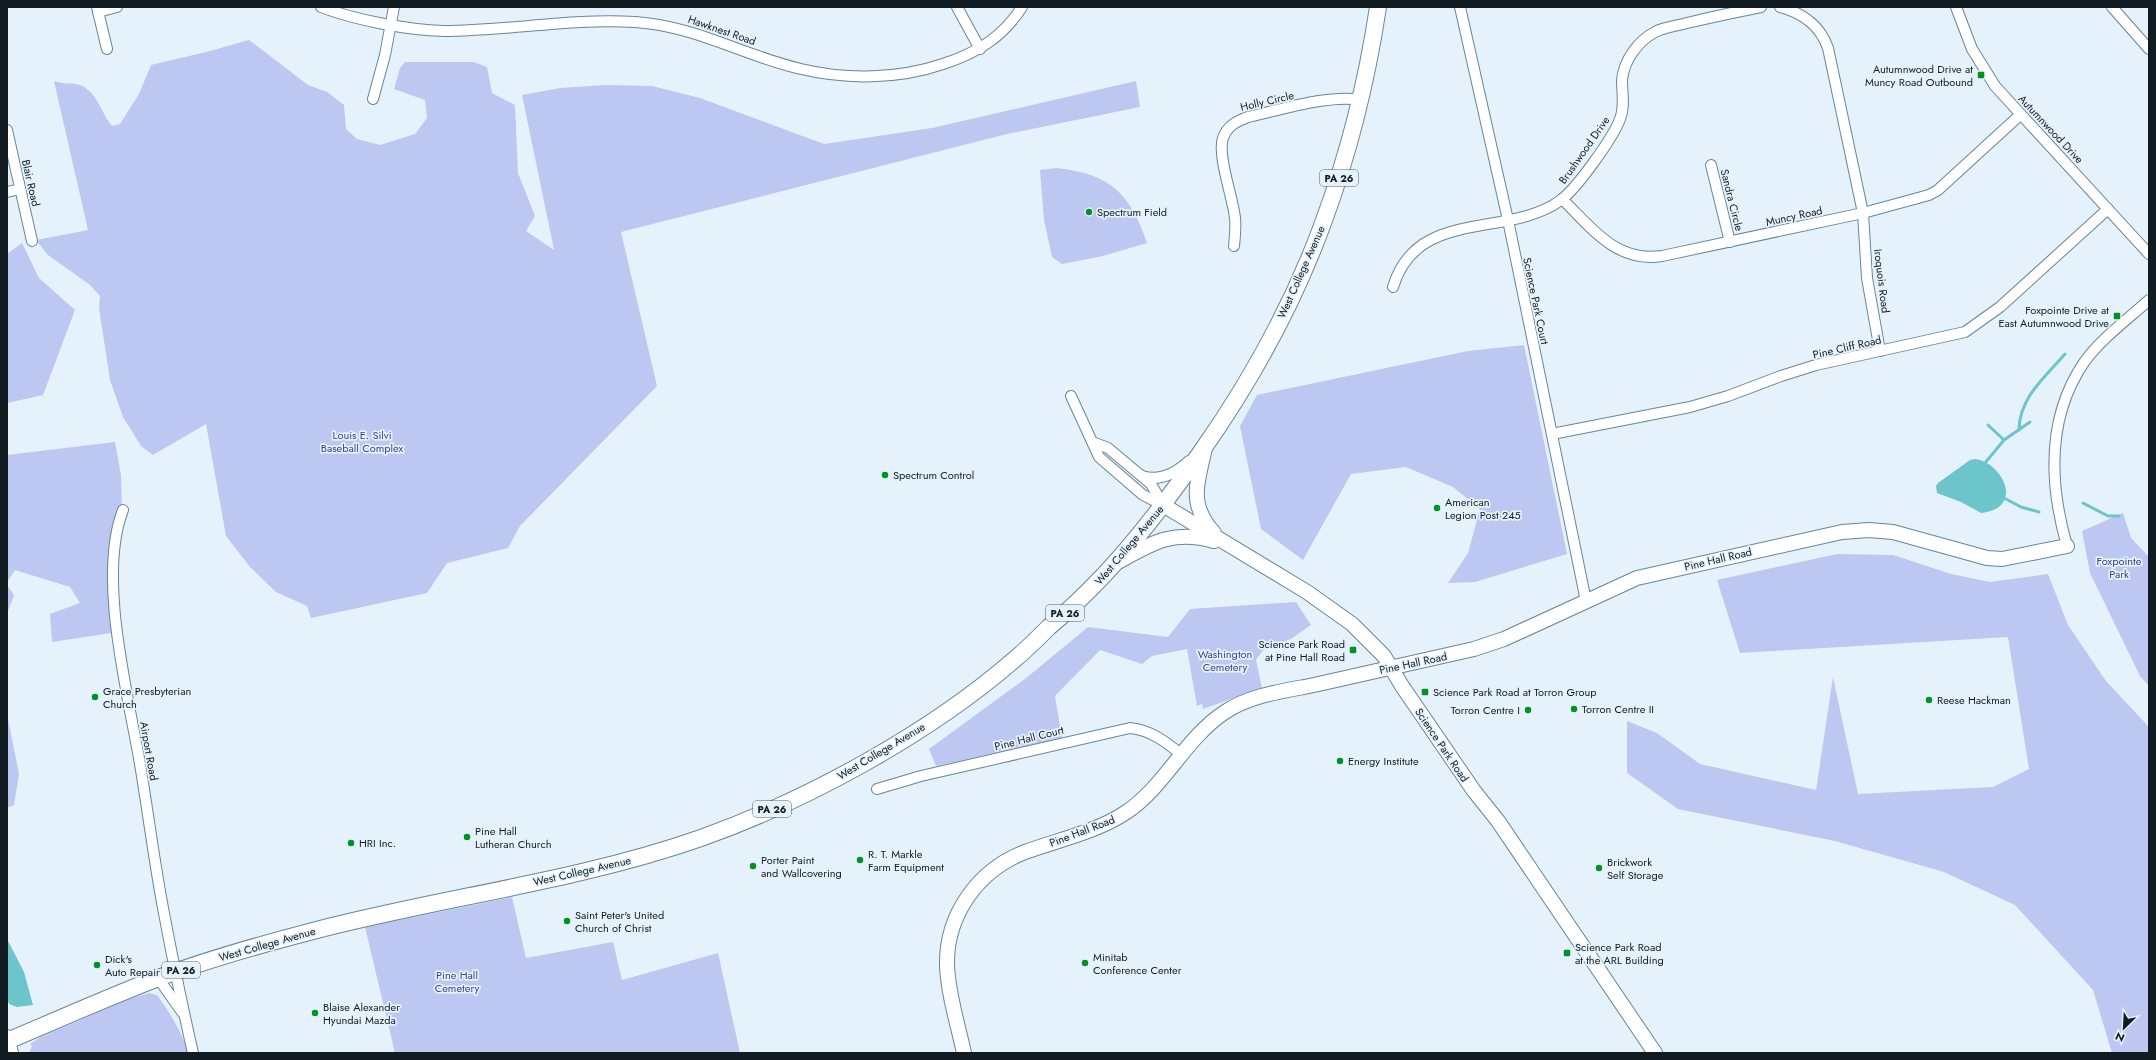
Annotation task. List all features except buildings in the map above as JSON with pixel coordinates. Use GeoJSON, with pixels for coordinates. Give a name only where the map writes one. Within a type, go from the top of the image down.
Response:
{"type":"FeatureCollection","features":[{"type":"Feature","properties":{"kind":"main road","name":"West College Avenue"},"geometry":{"type":"LineString","coordinates":[[8,1043],[158,978],[312,931],[631,859],[705,836],[764,812],[873,758],[976,689],[1014,660],[1079,600],[1115,564],[1163,505],[1249,381],[1314,246],[1340,173],[1361,100],[1378,7]]}},
{"type":"Feature","properties":{"kind":"street"},"geometry":{"type":"LineString","coordinates":[[106,49],[98,9],[117,7]]}},
{"type":"Feature","properties":{"kind":"street","name":"Hawknest Road"},"geometry":{"type":"LineString","coordinates":[[321,7],[391,24],[445,31],[591,21],[643,23],[699,34],[801,69],[839,76],[887,76],[913,72],[950,62],[980,49],[1007,28],[1022,7]]}},
{"type":"Feature","properties":{"kind":"street"},"geometry":{"type":"LineString","coordinates":[[373,99],[394,7]]}},
{"type":"Feature","properties":{"kind":"street"},"geometry":{"type":"LineString","coordinates":[[957,7],[980,49]]}},
{"type":"Feature","properties":{"kind":"street","name":"Science Park Court"},"geometry":{"type":"LineString","coordinates":[[1460,7],[1508,220],[1586,601]]}},
{"type":"Feature","properties":{"kind":"street","name":"Brushwood Drive"},"geometry":{"type":"LineString","coordinates":[[1393,287],[1399,270],[1407,259],[1433,237],[1470,226],[1508,220],[1550,207],[1571,191],[1611,136],[1620,118],[1624,73],[1629,58],[1638,44],[1655,32],[1663,29],[1761,7]]}},
{"type":"Feature","properties":{"kind":"street"},"geometry":{"type":"LineString","coordinates":[[1780,7],[1795,11],[1810,20],[1824,38],[1828,48],[1863,213]]}},
{"type":"Feature","properties":{"kind":"street","name":"Autumnwood Drive"},"geometry":{"type":"LineString","coordinates":[[1956,7],[1966,35],[1986,74],[2020,115],[2149,254]]}},
{"type":"Feature","properties":{"kind":"street"},"geometry":{"type":"LineString","coordinates":[[2112,7],[2149,49]]}},
{"type":"Feature","properties":{"kind":"street","name":"Holly Circle"},"geometry":{"type":"LineString","coordinates":[[1234,246],[1235,217],[1222,150],[1223,138],[1228,128],[1237,121],[1248,117],[1327,100],[1348,97],[1361,100]]}},
{"type":"Feature","properties":{"kind":"street","name":"Muncy Road"},"geometry":{"type":"LineString","coordinates":[[1562,199],[1609,243],[1633,256],[1662,256],[1909,202],[1938,190],[2020,115]]}},
{"type":"Feature","properties":{"kind":"street","name":"Blair Road"},"geometry":{"type":"LineString","coordinates":[[7,130],[32,241]]}},
{"type":"Feature","properties":{"kind":"street","name":"Sandra Circle"},"geometry":{"type":"LineString","coordinates":[[1711,165],[1730,242]]}},
{"type":"Feature","properties":{"kind":"street"},"geometry":{"type":"LineString","coordinates":[[7,192],[20,189]]}},
{"type":"Feature","properties":{"kind":"street","name":"Pine Cliff Road"},"geometry":{"type":"LineString","coordinates":[[1552,434],[1690,407],[1728,396],[1781,376],[1816,365],[1966,332],[2000,307],[2108,209]]}},
{"type":"Feature","properties":{"kind":"street","name":"Iroquois Road"},"geometry":{"type":"LineString","coordinates":[[1863,213],[1867,278],[1880,351]]}},
{"type":"Feature","properties":{"kind":"street"},"geometry":{"type":"LineString","coordinates":[[2067,546],[2056,495],[2053,466],[2055,437],[2064,402],[2078,373],[2095,350],[2149,300]]}},
{"type":"Feature","properties":{"kind":"street"},"geometry":{"type":"LineString","coordinates":[[1071,396],[1095,444],[1099,457],[1143,495],[1163,505]]}},
{"type":"Feature","properties":{"kind":"street"},"geometry":{"type":"LineString","coordinates":[[1095,444],[1108,448],[1151,484],[1163,505]]}},
{"type":"Feature","properties":{"kind":"street"},"geometry":{"type":"LineString","coordinates":[[1138,474],[1155,478],[1170,475],[1181,468],[1206,444]]}},
{"type":"Feature","properties":{"kind":"street"},"geometry":{"type":"LineString","coordinates":[[1206,444],[1196,484],[1198,507],[1209,527],[1228,545]]}},
{"type":"Feature","properties":{"kind":"street","name":"Science Park Road"},"geometry":{"type":"LineString","coordinates":[[1163,505],[1337,612],[1384,656],[1393,668],[1406,692],[1474,791],[1498,821],[1655,1053]]}},
{"type":"Feature","properties":{"kind":"street","name":"Airport Road"},"geometry":{"type":"LineString","coordinates":[[123,510],[118,523],[113,547],[113,574],[119,643],[163,907],[183,1013],[193,1053]]}},
{"type":"Feature","properties":{"kind":"street","name":"Pine Hall Road"},"geometry":{"type":"LineString","coordinates":[[964,1053],[947,964],[952,928],[970,893],[992,870],[1010,859],[1110,821],[1126,812],[1142,800],[1211,723],[1223,713],[1239,704],[1280,692],[1393,668],[1490,644],[1624,583],[1657,572],[1842,532],[1869,530],[1893,532],[1987,558],[2002,559],[2067,546]]}},
{"type":"Feature","properties":{"kind":"street"},"geometry":{"type":"LineString","coordinates":[[1115,564],[1151,544],[1168,537],[1197,537],[1228,545]]}},
{"type":"Feature","properties":{"kind":"street","name":"Pine Hall Court"},"geometry":{"type":"LineString","coordinates":[[877,789],[921,776],[1130,728],[1139,728],[1155,735],[1182,755]]}},
{"type":"Feature","properties":{"kind":"street"},"geometry":{"type":"LineString","coordinates":[[158,978],[183,1013]]}},
{"type":"Feature","properties":{"kind":"green space","name":"Louis E. Silvi Baseball Complex"},"geometry":{"type":"Polygon","coordinates":[[[249,40],[308,85],[327,92],[344,105],[346,129],[357,139],[380,145],[415,134],[427,118],[425,100],[394,89],[400,68],[405,62],[474,62],[487,67],[492,93],[515,105],[518,173],[535,216],[526,231],[554,250],[522,95],[560,88],[606,85],[652,86],[700,98],[824,144],[932,128],[1136,81],[1140,107],[1007,134],[621,232],[657,386],[520,526],[508,548],[447,563],[427,593],[311,618],[307,606],[276,592],[250,567],[226,536],[206,424],[153,455],[141,446],[123,417],[110,380],[99,308],[100,296],[90,285],[48,255],[36,240],[88,230],[54,81],[83,86],[93,95],[112,126],[120,124],[139,94],[151,65],[249,40]]]}},
{"type":"Feature","properties":{"kind":"green space","name":"Spectrum Field"},"geometry":{"type":"Polygon","coordinates":[[[1057,168],[1091,175],[1116,189],[1133,211],[1147,243],[1103,256],[1062,264],[1052,257],[1044,220],[1040,170],[1057,168]]]}},
{"type":"Feature","properties":{"kind":"green space"},"geometry":{"type":"Polygon","coordinates":[[[22,243],[39,278],[75,310],[43,395],[7,403],[7,254],[22,243]]]}},
{"type":"Feature","properties":{"kind":"green space"},"geometry":{"type":"Polygon","coordinates":[[[1524,345],[1567,554],[1475,582],[1448,583],[1468,553],[1480,509],[1453,487],[1406,467],[1351,474],[1303,560],[1261,529],[1240,426],[1257,395],[1468,351],[1524,345]]]}},
{"type":"Feature","properties":{"kind":"green space"},"geometry":{"type":"Polygon","coordinates":[[[115,442],[121,475],[122,511],[115,534],[118,632],[52,642],[50,614],[80,603],[70,587],[15,570],[7,582],[7,455],[115,442]]]}},
{"type":"Feature","properties":{"kind":"green space","name":"Foxpointe Park"},"geometry":{"type":"Polygon","coordinates":[[[2123,513],[2131,538],[2149,557],[2149,686],[2140,676],[2090,573],[2082,531],[2123,513]]]}},
{"type":"Feature","properties":{"kind":"green space"},"geometry":{"type":"Polygon","coordinates":[[[1837,554],[1893,555],[1951,574],[1990,582],[2048,574],[2068,625],[2106,681],[2149,727],[2149,1053],[2112,1053],[2093,990],[2015,905],[1944,872],[1835,841],[1678,809],[1627,773],[1627,721],[1657,733],[1700,764],[1816,790],[1833,677],[1858,794],[1993,787],[2029,769],[2008,637],[1740,653],[1717,580],[1837,554]]]}},
{"type":"Feature","properties":{"kind":"green space"},"geometry":{"type":"Polygon","coordinates":[[[7,585],[14,595],[7,614],[7,585]]]}},
{"type":"Feature","properties":{"kind":"green space","name":"Washington Cemetery"},"geometry":{"type":"Polygon","coordinates":[[[1296,602],[1311,625],[1291,639],[1263,650],[1256,660],[1262,688],[1203,709],[1202,704],[1197,706],[1187,649],[1152,656],[1142,664],[1100,650],[1055,696],[1062,738],[936,766],[929,749],[1025,679],[1088,627],[1168,637],[1190,609],[1296,602]]]}},
{"type":"Feature","properties":{"kind":"green space"},"geometry":{"type":"Polygon","coordinates":[[[7,714],[19,774],[14,805],[7,808],[7,714]]]}},
{"type":"Feature","properties":{"kind":"green space","name":"Pine Hall Cemetery"},"geometry":{"type":"Polygon","coordinates":[[[512,897],[526,958],[613,942],[622,980],[718,953],[740,1053],[395,1053],[365,927],[512,897]]]}},
{"type":"Feature","properties":{"kind":"green space"},"geometry":{"type":"Polygon","coordinates":[[[149,993],[157,995],[166,1008],[179,1031],[188,1053],[29,1053],[32,1046],[30,1044],[41,1037],[129,999],[149,993]]]}},
{"type":"Feature","properties":{"kind":"shaded area"},"geometry":{"type":"Polygon","coordinates":[[[1975,459],[1985,462],[1994,468],[2001,476],[2005,485],[2006,495],[2003,503],[1995,509],[1981,513],[1961,502],[1937,493],[1936,486],[1970,460],[1975,459]]]}},
{"type":"Feature","properties":{"kind":"shaded area"},"geometry":{"type":"Polygon","coordinates":[[[7,939],[24,972],[33,1005],[17,1007],[9,1004],[7,997],[7,939]]]}},
{"type":"Feature","properties":{"kind":"waterway"},"geometry":{"type":"LineString","coordinates":[[2019,430],[2020,418],[2028,398],[2034,389],[2065,354]]}},
{"type":"Feature","properties":{"kind":"waterway"},"geometry":{"type":"LineString","coordinates":[[1985,463],[2004,440],[2030,422]]}},
{"type":"Feature","properties":{"kind":"waterway"},"geometry":{"type":"LineString","coordinates":[[1988,425],[2004,440]]}},
{"type":"Feature","properties":{"kind":"waterway"},"geometry":{"type":"LineString","coordinates":[[2006,499],[2021,507],[2039,512]]}},
{"type":"Feature","properties":{"kind":"waterway"},"geometry":{"type":"LineString","coordinates":[[2083,503],[2108,516],[2119,516]]}},
{"type":"Feature","properties":{"kind":"place","name":"Autumnwood Drive at Muncy Road Outbound"},"geometry":{"type":"Point","coordinates":[1981,75]}},
{"type":"Feature","properties":{"kind":"place","name":"Spectrum Field"},"geometry":{"type":"Point","coordinates":[1089,212]}},
{"type":"Feature","properties":{"kind":"place","name":"Foxpointe Drive at East Autumnwood Drive"},"geometry":{"type":"Point","coordinates":[2117,316]}},
{"type":"Feature","properties":{"kind":"place","name":"Spectrum Control"},"geometry":{"type":"Point","coordinates":[885,475]}},
{"type":"Feature","properties":{"kind":"place","name":"American Legion Post 245"},"geometry":{"type":"Point","coordinates":[1437,508]}},
{"type":"Feature","properties":{"kind":"place","name":"Science Park Road at Pine Hall Road"},"geometry":{"type":"Point","coordinates":[1353,650]}},
{"type":"Feature","properties":{"kind":"place","name":"Science Park Road at Torron Group"},"geometry":{"type":"Point","coordinates":[1425,692]}},
{"type":"Feature","properties":{"kind":"place","name":"Grace Presbyterian Church"},"geometry":{"type":"Point","coordinates":[95,697]}},
{"type":"Feature","properties":{"kind":"place","name":"Reese Hackman"},"geometry":{"type":"Point","coordinates":[1929,700]}},
{"type":"Feature","properties":{"kind":"place","name":"Torron Centre II"},"geometry":{"type":"Point","coordinates":[1574,709]}},
{"type":"Feature","properties":{"kind":"place","name":"Torron Centre I"},"geometry":{"type":"Point","coordinates":[1528,710]}},
{"type":"Feature","properties":{"kind":"place","name":"Energy Institute"},"geometry":{"type":"Point","coordinates":[1340,761]}},
{"type":"Feature","properties":{"kind":"place","name":"Pine Hall Lutheran Church"},"geometry":{"type":"Point","coordinates":[467,837]}},
{"type":"Feature","properties":{"kind":"place","name":"HRI Inc."},"geometry":{"type":"Point","coordinates":[351,843]}},
{"type":"Feature","properties":{"kind":"place","name":"R. T. Markle Farm Equipment"},"geometry":{"type":"Point","coordinates":[860,860]}},
{"type":"Feature","properties":{"kind":"place","name":"Porter Paint and Wallcovering"},"geometry":{"type":"Point","coordinates":[753,866]}},
{"type":"Feature","properties":{"kind":"place","name":"Brickwork Self Storage"},"geometry":{"type":"Point","coordinates":[1599,868]}},
{"type":"Feature","properties":{"kind":"place","name":"Saint Peter's United Church of Christ"},"geometry":{"type":"Point","coordinates":[567,921]}},
{"type":"Feature","properties":{"kind":"place","name":"Science Park Road at the ARL Building"},"geometry":{"type":"Point","coordinates":[1567,953]}},
{"type":"Feature","properties":{"kind":"place","name":"Minitab Conference Center"},"geometry":{"type":"Point","coordinates":[1085,963]}},
{"type":"Feature","properties":{"kind":"place","name":"Dick's Auto Repair"},"geometry":{"type":"Point","coordinates":[97,965]}},
{"type":"Feature","properties":{"kind":"place","name":"Blaise Alexander Hyundai Mazda"},"geometry":{"type":"Point","coordinates":[315,1013]}}]}
